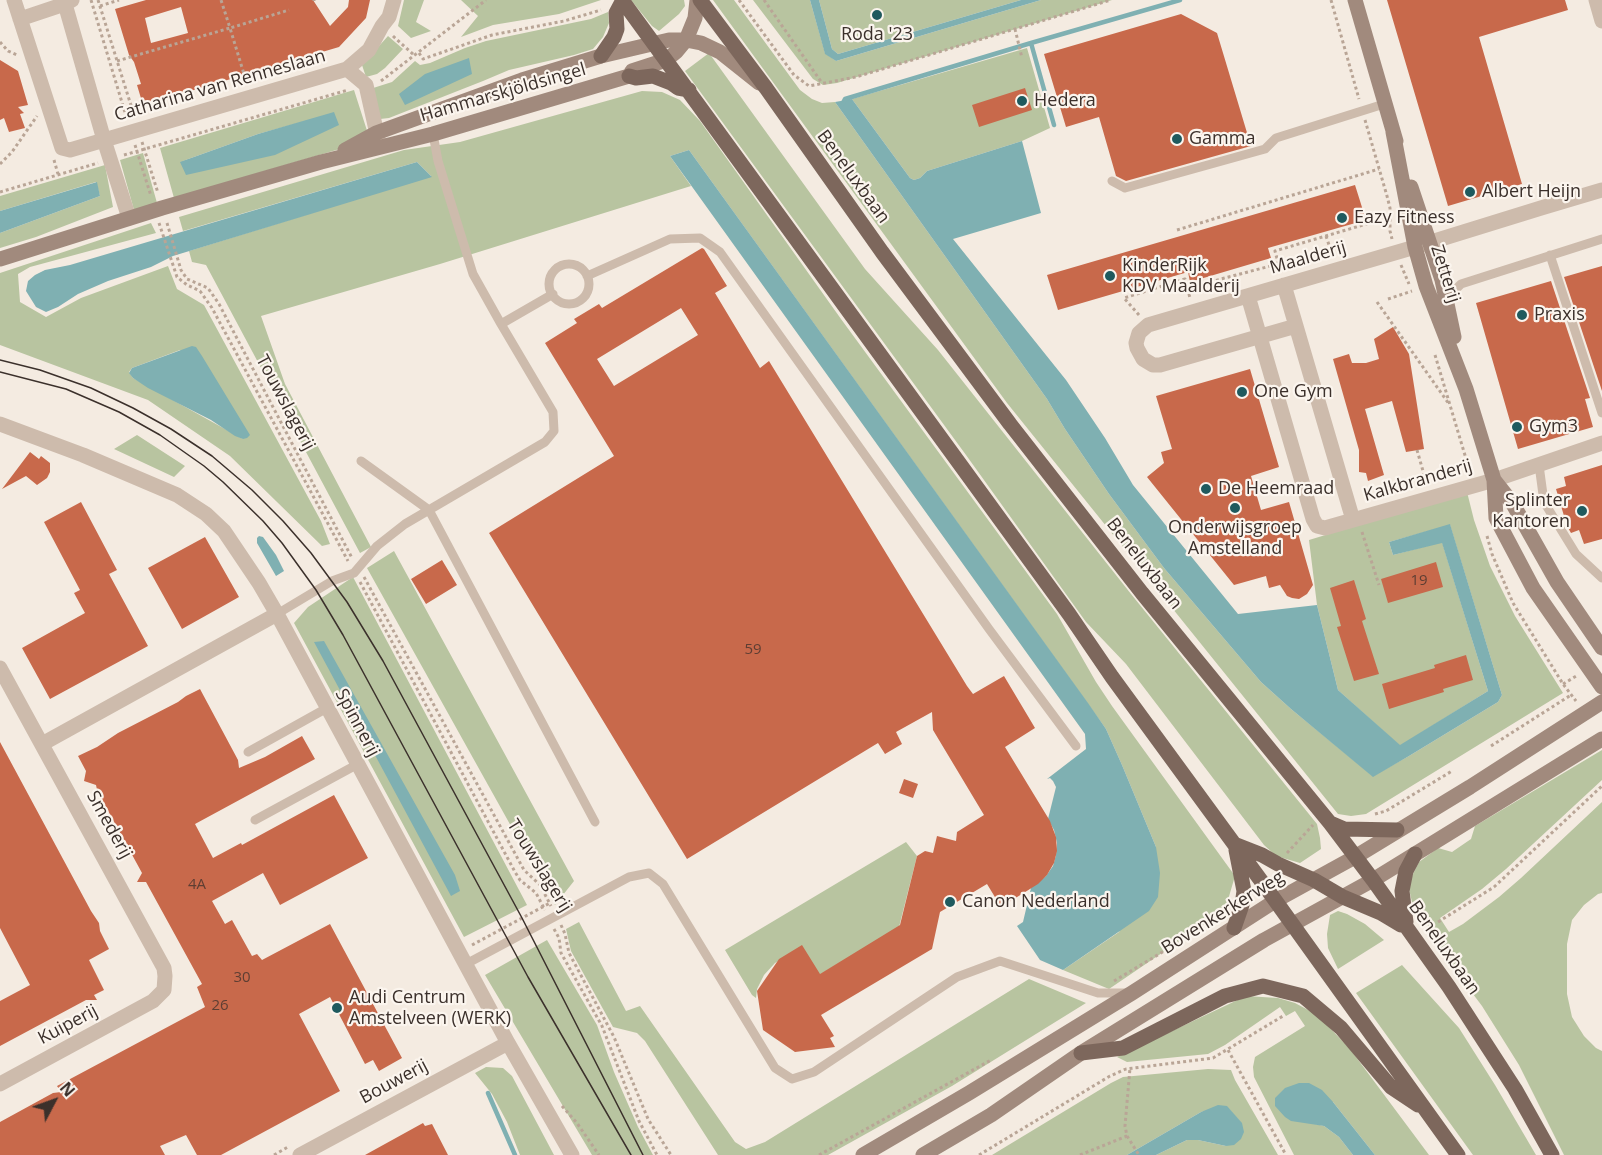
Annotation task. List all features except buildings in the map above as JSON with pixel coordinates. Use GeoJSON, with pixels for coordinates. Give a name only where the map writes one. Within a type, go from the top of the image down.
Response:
{"type":"FeatureCollection","features":[{"type":"Feature","properties":{"kind":"main road"},"geometry":{"type":"LineString","coordinates":[[602,56],[614,37],[617,29],[616,13],[623,0],[1062,604],[1112,677],[1458,1155]]}},
{"type":"Feature","properties":{"kind":"main road","name":"Beneluxbaan"},"geometry":{"type":"LineString","coordinates":[[699,0],[766,88],[882,252],[1017,434],[1373,880],[1449,987],[1515,1089],[1552,1155]]}},
{"type":"Feature","properties":{"kind":"main road"},"geometry":{"type":"LineString","coordinates":[[629,76],[636,78],[653,76],[678,88],[689,90]]}},
{"type":"Feature","properties":{"kind":"main road"},"geometry":{"type":"LineString","coordinates":[[1327,820],[1344,829],[1397,830]]}},
{"type":"Feature","properties":{"kind":"main road"},"geometry":{"type":"LineString","coordinates":[[1234,844],[1314,880],[1343,897],[1381,913],[1407,928]]}},
{"type":"Feature","properties":{"kind":"main road"},"geometry":{"type":"LineString","coordinates":[[1234,844],[1244,891],[1234,928]]}},
{"type":"Feature","properties":{"kind":"main road"},"geometry":{"type":"LineString","coordinates":[[1407,928],[1401,891],[1406,871],[1415,854]]}},
{"type":"Feature","properties":{"kind":"main road"},"geometry":{"type":"LineString","coordinates":[[1081,1053],[1123,1047],[1225,996],[1263,986],[1303,996],[1341,1028],[1391,1087],[1426,1110]]}},
{"type":"Feature","properties":{"kind":"street"},"geometry":{"type":"LineString","coordinates":[[14,0],[20,19],[62,3],[129,219]]}},
{"type":"Feature","properties":{"kind":"street","name":"Catharina van Renneslaan"},"geometry":{"type":"LineString","coordinates":[[20,19],[62,148],[70,150],[347,69],[369,50],[389,17],[394,0]]}},
{"type":"Feature","properties":{"kind":"street","name":"Hammarskjöldsingel"},"geometry":{"type":"LineString","coordinates":[[378,140],[433,134],[629,76],[632,71],[666,60],[686,40],[699,0]]}},
{"type":"Feature","properties":{"kind":"street","name":"Zetterij"},"geometry":{"type":"LineString","coordinates":[[1354,0],[1423,245],[1426,286],[1466,389]]}},
{"type":"Feature","properties":{"kind":"street"},"geometry":{"type":"LineString","coordinates":[[1596,0],[1602,21]]}},
{"type":"Feature","properties":{"kind":"street","name":"Hammarskjöldsingel"},"geometry":{"type":"LineString","coordinates":[[0,259],[155,210],[321,162],[522,80],[669,39],[701,43],[720,52],[766,88]]}},
{"type":"Feature","properties":{"kind":"street","name":"Catharina van Renneslaan"},"geometry":{"type":"LineString","coordinates":[[347,69],[366,85]]}},
{"type":"Feature","properties":{"kind":"street"},"geometry":{"type":"LineString","coordinates":[[366,85],[378,140]]}},
{"type":"Feature","properties":{"kind":"street","name":"Maalderij"},"geometry":{"type":"LineString","coordinates":[[1148,325],[1397,253],[1602,190]]}},
{"type":"Feature","properties":{"kind":"street","name":"Zetterij"},"geometry":{"type":"LineString","coordinates":[[1423,245],[1442,280],[1466,389],[1494,480],[1496,518],[1533,588],[1602,687]]}},
{"type":"Feature","properties":{"kind":"street","name":"Kalkbranderij"},"geometry":{"type":"LineString","coordinates":[[1284,285],[1355,519]]}},
{"type":"Feature","properties":{"kind":"street","name":"Kalkbranderij"},"geometry":{"type":"LineString","coordinates":[[1248,296],[1313,519],[1317,526],[1325,528],[1474,486],[1602,442]]}},
{"type":"Feature","properties":{"kind":"street"},"geometry":{"type":"LineString","coordinates":[[1148,325],[1139,333],[1136,343],[1143,359],[1153,365],[1160,365],[1296,326]]}},
{"type":"Feature","properties":{"kind":"street","name":"Spinnerij"},"geometry":{"type":"LineString","coordinates":[[0,424],[83,455],[177,495],[206,514],[224,531],[238,549],[277,614],[508,1043],[572,1155]]}},
{"type":"Feature","properties":{"kind":"street","name":"Zetterij"},"geometry":{"type":"LineString","coordinates":[[1494,480],[1514,504],[1557,582],[1602,648]]}},
{"type":"Feature","properties":{"kind":"street"},"geometry":{"type":"LineString","coordinates":[[42,744],[277,614]]}},
{"type":"Feature","properties":{"kind":"street","name":"Smederij"},"geometry":{"type":"LineString","coordinates":[[0,668],[164,968],[164,990],[153,1001]]}},
{"type":"Feature","properties":{"kind":"street","name":"Bovenkerkerweg"},"geometry":{"type":"LineString","coordinates":[[863,1155],[1132,993],[1275,901],[1355,857],[1470,787],[1602,702]]}},
{"type":"Feature","properties":{"kind":"street"},"geometry":{"type":"LineString","coordinates":[[923,1155],[991,1114],[1081,1053],[1254,947],[1373,880],[1602,739]]}},
{"type":"Feature","properties":{"kind":"street","name":"Kuiperij"},"geometry":{"type":"LineString","coordinates":[[0,1083],[153,1001]]}},
{"type":"Feature","properties":{"kind":"street","name":"Bouwerij"},"geometry":{"type":"LineString","coordinates":[[300,1155],[508,1043]]}},
{"type":"Feature","properties":{"kind":"lane"},"geometry":{"type":"LineString","coordinates":[[1112,181],[1125,188],[1265,149],[1276,138],[1384,104]]}},
{"type":"Feature","properties":{"kind":"lane"},"geometry":{"type":"LineString","coordinates":[[277,614],[332,580],[356,569],[377,546],[405,525],[545,442],[554,431],[554,412],[473,274],[438,161],[433,134]]}},
{"type":"Feature","properties":{"kind":"lane"},"geometry":{"type":"LineString","coordinates":[[587,276],[670,239],[700,238],[720,252],[989,629],[1076,746]]}},
{"type":"Feature","properties":{"kind":"lane"},"geometry":{"type":"LineString","coordinates":[[1445,300],[1461,284],[1602,239]]}},
{"type":"Feature","properties":{"kind":"lane"},"geometry":{"type":"LineString","coordinates":[[1550,255],[1602,413]]}},
{"type":"Feature","properties":{"kind":"lane"},"geometry":{"type":"LineString","coordinates":[[574,264],[587,276],[588,292],[583,299],[571,304],[557,300],[550,288],[550,279],[556,269],[562,265],[574,264]]}},
{"type":"Feature","properties":{"kind":"lane"},"geometry":{"type":"LineString","coordinates":[[501,324],[553,294]]}},
{"type":"Feature","properties":{"kind":"lane"},"geometry":{"type":"LineString","coordinates":[[361,460],[429,510],[595,822]]}},
{"type":"Feature","properties":{"kind":"lane"},"geometry":{"type":"LineString","coordinates":[[1539,465],[1544,502],[1576,554],[1602,578]]}},
{"type":"Feature","properties":{"kind":"lane"},"geometry":{"type":"LineString","coordinates":[[248,752],[327,708]]}},
{"type":"Feature","properties":{"kind":"lane"},"geometry":{"type":"LineString","coordinates":[[255,820],[358,764]]}},
{"type":"Feature","properties":{"kind":"lane"},"geometry":{"type":"LineString","coordinates":[[462,958],[553,918],[629,877],[649,873],[663,884],[775,1068],[792,1078],[814,1072],[957,977],[1000,961],[1096,992],[1132,993]]}},
{"type":"Feature","properties":{"kind":"path"},"geometry":{"type":"LineString","coordinates":[[91,0],[135,131]]}},
{"type":"Feature","properties":{"kind":"path"},"geometry":{"type":"LineString","coordinates":[[98,0],[135,131]]}},
{"type":"Feature","properties":{"kind":"path"},"geometry":{"type":"LineString","coordinates":[[100,6],[117,0]]}},
{"type":"Feature","properties":{"kind":"path"},"geometry":{"type":"LineString","coordinates":[[221,0],[251,97]]}},
{"type":"Feature","properties":{"kind":"path"},"geometry":{"type":"LineString","coordinates":[[366,85],[383,81],[486,0]]}},
{"type":"Feature","properties":{"kind":"path"},"geometry":{"type":"LineString","coordinates":[[419,53],[423,60],[492,35],[564,21],[623,0]]}},
{"type":"Feature","properties":{"kind":"path"},"geometry":{"type":"LineString","coordinates":[[739,0],[794,75],[810,86],[856,77],[1111,0]]}},
{"type":"Feature","properties":{"kind":"path"},"geometry":{"type":"LineString","coordinates":[[764,0],[822,83]]}},
{"type":"Feature","properties":{"kind":"path"},"geometry":{"type":"LineString","coordinates":[[1331,0],[1387,196],[1390,231],[1402,269],[1416,300]]}},
{"type":"Feature","properties":{"kind":"path"},"geometry":{"type":"LineString","coordinates":[[117,61],[289,10]]}},
{"type":"Feature","properties":{"kind":"path"},"geometry":{"type":"LineString","coordinates":[[382,26],[414,55]]}},
{"type":"Feature","properties":{"kind":"path"},"geometry":{"type":"LineString","coordinates":[[1015,29],[1022,58]]}},
{"type":"Feature","properties":{"kind":"path","name":"Touwslagerij"},"geometry":{"type":"LineString","coordinates":[[366,85],[138,152],[177,277],[200,291],[212,308],[356,569],[515,872],[520,880],[536,893],[553,918],[561,953],[602,1026],[639,1121],[657,1155]]}},
{"type":"Feature","properties":{"kind":"path"},"geometry":{"type":"LineString","coordinates":[[0,164],[12,152],[40,112]]}},
{"type":"Feature","properties":{"kind":"path"},"geometry":{"type":"LineString","coordinates":[[0,192],[110,159]]}},
{"type":"Feature","properties":{"kind":"path"},"geometry":{"type":"LineString","coordinates":[[1177,230],[1379,170]]}},
{"type":"Feature","properties":{"kind":"path"},"geometry":{"type":"LineString","coordinates":[[1284,285],[1275,251],[1390,217]]}},
{"type":"Feature","properties":{"kind":"path"},"geometry":{"type":"LineString","coordinates":[[169,228],[182,270],[188,279],[208,288],[219,304],[356,569],[524,870],[540,885],[550,903],[553,918],[565,934],[569,953],[614,1037],[648,1119],[671,1155]]}},
{"type":"Feature","properties":{"kind":"path"},"geometry":{"type":"LineString","coordinates":[[1326,236],[1336,270]]}},
{"type":"Feature","properties":{"kind":"path"},"geometry":{"type":"LineString","coordinates":[[1187,288],[1279,264]]}},
{"type":"Feature","properties":{"kind":"path"},"geometry":{"type":"LineString","coordinates":[[1148,325],[1124,298],[1185,279],[1193,312]]}},
{"type":"Feature","properties":{"kind":"path"},"geometry":{"type":"LineString","coordinates":[[1377,302],[1450,406]]}},
{"type":"Feature","properties":{"kind":"path"},"geometry":{"type":"LineString","coordinates":[[1434,351],[1474,486]]}},
{"type":"Feature","properties":{"kind":"path"},"geometry":{"type":"LineString","coordinates":[[1417,450],[1431,498]]}},
{"type":"Feature","properties":{"kind":"path"},"geometry":{"type":"LineString","coordinates":[[1355,519],[1379,585]]}},
{"type":"Feature","properties":{"kind":"path"},"geometry":{"type":"LineString","coordinates":[[1486,531],[1492,554],[1513,603],[1543,654],[1571,695],[1588,711]]}},
{"type":"Feature","properties":{"kind":"path"},"geometry":{"type":"LineString","coordinates":[[1491,746],[1571,695]]}},
{"type":"Feature","properties":{"kind":"path"},"geometry":{"type":"LineString","coordinates":[[1368,815],[1386,811],[1452,771]]}},
{"type":"Feature","properties":{"kind":"path"},"geometry":{"type":"LineString","coordinates":[[1438,922],[1494,887],[1602,786]]}},
{"type":"Feature","properties":{"kind":"path"},"geometry":{"type":"LineString","coordinates":[[1278,864],[1327,820]]}},
{"type":"Feature","properties":{"kind":"path"},"geometry":{"type":"LineString","coordinates":[[462,958],[550,903]]}},
{"type":"Feature","properties":{"kind":"path"},"geometry":{"type":"LineString","coordinates":[[1096,992],[1198,931]]}},
{"type":"Feature","properties":{"kind":"path"},"geometry":{"type":"LineString","coordinates":[[979,1155],[1110,1076],[1130,1068],[1207,1059],[1228,1050],[1255,1031],[1283,1016]]}},
{"type":"Feature","properties":{"kind":"path"},"geometry":{"type":"LineString","coordinates":[[1228,1050],[1286,1155]]}},
{"type":"Feature","properties":{"kind":"path"},"geometry":{"type":"LineString","coordinates":[[819,1155],[996,1057]]}},
{"type":"Feature","properties":{"kind":"path"},"geometry":{"type":"LineString","coordinates":[[1130,1068],[1125,1126],[1127,1137],[1139,1155]]}},
{"type":"Feature","properties":{"kind":"path"},"geometry":{"type":"LineString","coordinates":[[1080,1155],[1127,1137]]}},
{"type":"Feature","properties":{"kind":"green space"},"geometry":{"type":"Polygon","coordinates":[[[404,0],[424,0],[416,22],[431,31],[411,38],[398,26],[404,0]]]}},
{"type":"Feature","properties":{"kind":"green space"},"geometry":{"type":"Polygon","coordinates":[[[461,0],[601,0],[559,14],[493,25],[461,37],[478,16],[461,0]]]}},
{"type":"Feature","properties":{"kind":"green space"},"geometry":{"type":"Polygon","coordinates":[[[631,0],[684,0],[685,6],[659,31],[652,26],[631,0]]]}},
{"type":"Feature","properties":{"kind":"green space"},"geometry":{"type":"Polygon","coordinates":[[[713,0],[734,0],[800,90],[822,103],[835,102],[1047,399],[1109,494],[1164,568],[1261,682],[1373,776],[1498,702],[1502,695],[1450,525],[1389,542],[1393,555],[1442,542],[1488,691],[1400,746],[1338,690],[1317,605],[1309,540],[1467,492],[1490,566],[1515,616],[1563,693],[1366,814],[1351,816],[1338,814],[1007,403],[713,0]]]}},
{"type":"Feature","properties":{"kind":"green space"},"geometry":{"type":"Polygon","coordinates":[[[753,0],[810,0],[825,53],[836,61],[1041,0],[1112,0],[837,83],[823,85],[813,79],[753,0]]]}},
{"type":"Feature","properties":{"kind":"green space"},"geometry":{"type":"Polygon","coordinates":[[[819,0],[1021,0],[838,54],[832,49],[819,0]]]}},
{"type":"Feature","properties":{"kind":"green space"},"geometry":{"type":"Polygon","coordinates":[[[608,12],[609,23],[603,37],[593,49],[509,70],[389,118],[380,119],[370,89],[392,82],[415,61],[420,65],[430,63],[486,41],[591,19],[608,12]]]}},
{"type":"Feature","properties":{"kind":"green space"},"geometry":{"type":"Polygon","coordinates":[[[388,36],[403,49],[385,68],[377,74],[366,77],[362,65],[388,36]]]}},
{"type":"Feature","properties":{"kind":"green space"},"geometry":{"type":"Polygon","coordinates":[[[1027,48],[1050,128],[1022,141],[927,171],[914,180],[910,178],[852,99],[1027,48]]]}},
{"type":"Feature","properties":{"kind":"green space"},"geometry":{"type":"Polygon","coordinates":[[[709,53],[865,269],[938,350],[1317,824],[1321,849],[1300,863],[1276,856],[1264,845],[1126,664],[1086,622],[685,71],[709,53]]]}},
{"type":"Feature","properties":{"kind":"green space"},"geometry":{"type":"Polygon","coordinates":[[[354,90],[370,140],[174,198],[160,148],[354,90]],[[335,113],[258,134],[180,162],[335,113]]]}},
{"type":"Feature","properties":{"kind":"green space"},"geometry":{"type":"Polygon","coordinates":[[[642,91],[662,92],[680,100],[700,121],[841,319],[1057,614],[1112,706],[1235,876],[1225,910],[1109,989],[1063,970],[1119,932],[1156,847],[1106,729],[689,150],[670,156],[691,186],[440,264],[261,316],[285,384],[371,547],[360,553],[206,265],[192,262],[189,251],[431,176],[417,162],[183,231],[179,217],[404,150],[460,142],[642,91]]]}},
{"type":"Feature","properties":{"kind":"green space"},"geometry":{"type":"Polygon","coordinates":[[[143,153],[157,203],[134,210],[120,160],[143,153]]]}},
{"type":"Feature","properties":{"kind":"green space"},"geometry":{"type":"Polygon","coordinates":[[[105,165],[113,207],[36,237],[0,248],[0,233],[100,196],[96,182],[0,211],[0,196],[105,165]]]}},
{"type":"Feature","properties":{"kind":"green space"},"geometry":{"type":"Polygon","coordinates":[[[151,223],[156,233],[30,267],[18,274],[20,302],[46,317],[81,298],[168,266],[177,289],[204,305],[321,521],[330,544],[322,546],[230,456],[148,400],[0,345],[0,273],[151,223]],[[180,350],[132,368],[129,372],[133,378],[243,439],[180,350]]]}},
{"type":"Feature","properties":{"kind":"green space"},"geometry":{"type":"Polygon","coordinates":[[[137,435],[185,466],[174,477],[114,449],[137,435]]]}},
{"type":"Feature","properties":{"kind":"green space"},"geometry":{"type":"Polygon","coordinates":[[[394,551],[574,881],[555,905],[367,568],[394,551]]]}},
{"type":"Feature","properties":{"kind":"green space"},"geometry":{"type":"Polygon","coordinates":[[[353,577],[527,905],[464,937],[294,623],[308,607],[353,577]]]}},
{"type":"Feature","properties":{"kind":"green space"},"geometry":{"type":"Polygon","coordinates":[[[1602,750],[1602,780],[1506,869],[1440,918],[1449,932],[1463,924],[1521,878],[1602,802],[1602,893],[1584,905],[1572,920],[1567,944],[1567,994],[1572,1017],[1584,1036],[1602,1051],[1602,1155],[1564,1155],[1519,1065],[1482,1006],[1434,942],[1428,926],[1412,902],[1409,889],[1411,878],[1419,862],[1438,848],[1452,852],[1471,839],[1475,826],[1602,750]]]}},
{"type":"Feature","properties":{"kind":"green space"},"geometry":{"type":"Polygon","coordinates":[[[906,842],[917,856],[899,927],[811,980],[802,947],[775,963],[764,975],[757,989],[756,998],[752,995],[725,950],[906,842]]]}},
{"type":"Feature","properties":{"kind":"green space"},"geometry":{"type":"Polygon","coordinates":[[[1338,911],[1365,924],[1384,940],[1338,969],[1328,948],[1327,934],[1330,915],[1338,911]]]}},
{"type":"Feature","properties":{"kind":"green space"},"geometry":{"type":"Polygon","coordinates":[[[579,922],[626,1011],[640,1006],[735,1142],[746,1149],[765,1142],[1029,979],[1086,1003],[952,1086],[828,1155],[718,1155],[645,1041],[637,1033],[613,1027],[571,951],[566,929],[579,922]]]}},
{"type":"Feature","properties":{"kind":"green space"},"geometry":{"type":"Polygon","coordinates":[[[547,940],[597,1025],[614,1072],[653,1155],[592,1155],[485,975],[547,940]]]}},
{"type":"Feature","properties":{"kind":"green space"},"geometry":{"type":"Polygon","coordinates":[[[1402,965],[1459,1028],[1536,1155],[1473,1155],[1356,993],[1402,965]]]}},
{"type":"Feature","properties":{"kind":"green space"},"geometry":{"type":"Polygon","coordinates":[[[1246,996],[1278,998],[1295,1003],[1312,1012],[1350,1049],[1429,1155],[1375,1155],[1333,1102],[1311,1123],[1324,1126],[1339,1137],[1353,1155],[1294,1155],[1254,1077],[1253,1067],[1255,1057],[1305,1026],[1295,1011],[1286,1016],[1280,1007],[1208,1054],[1127,1062],[1117,1057],[1246,996]]]}},
{"type":"Feature","properties":{"kind":"green space"},"geometry":{"type":"Polygon","coordinates":[[[486,1067],[503,1068],[512,1076],[554,1155],[520,1155],[507,1122],[492,1094],[475,1073],[486,1067]]]}},
{"type":"Feature","properties":{"kind":"green space"},"geometry":{"type":"Polygon","coordinates":[[[1208,1069],[1231,1070],[1278,1155],[1156,1155],[1187,1140],[1226,1146],[1242,1124],[1227,1107],[1201,1112],[1127,1155],[992,1155],[1123,1077],[1208,1069]]]}},
{"type":"Feature","properties":{"kind":"water"},"geometry":{"type":"Polygon","coordinates":[[[810,0],[819,0],[832,49],[838,54],[1021,0],[1041,0],[836,61],[825,54],[810,0]]]}},
{"type":"Feature","properties":{"kind":"water"},"geometry":{"type":"Polygon","coordinates":[[[469,58],[472,74],[405,105],[399,94],[425,74],[469,58]]]}},
{"type":"Feature","properties":{"kind":"water"},"geometry":{"type":"Polygon","coordinates":[[[852,99],[910,178],[914,180],[927,171],[1022,141],[1041,213],[953,239],[1066,380],[1133,485],[1238,614],[1317,605],[1338,690],[1400,745],[1488,691],[1442,543],[1393,555],[1389,542],[1450,524],[1502,695],[1498,702],[1373,777],[1261,682],[1164,568],[1109,494],[1047,399],[835,102],[852,99]]]}},
{"type":"Feature","properties":{"kind":"water"},"geometry":{"type":"Polygon","coordinates":[[[334,112],[339,125],[275,155],[186,175],[180,162],[258,134],[334,112]]]}},
{"type":"Feature","properties":{"kind":"water"},"geometry":{"type":"Polygon","coordinates":[[[689,150],[1106,729],[1156,847],[1160,873],[1158,897],[1149,911],[1063,970],[1040,960],[1017,926],[1023,922],[1031,888],[1046,876],[1053,866],[1056,855],[1057,843],[1048,819],[1056,787],[1050,778],[1047,779],[1086,749],[1085,734],[670,156],[689,150]]]}},
{"type":"Feature","properties":{"kind":"water"},"geometry":{"type":"Polygon","coordinates":[[[417,162],[432,177],[173,256],[151,267],[78,294],[46,312],[36,307],[26,291],[28,281],[45,270],[70,265],[417,162]]]}},
{"type":"Feature","properties":{"kind":"water"},"geometry":{"type":"Polygon","coordinates":[[[97,182],[100,196],[0,233],[0,211],[97,182]]]}},
{"type":"Feature","properties":{"kind":"water"},"geometry":{"type":"Polygon","coordinates":[[[192,346],[196,347],[202,356],[250,435],[247,438],[235,436],[211,420],[148,388],[129,373],[132,368],[192,346]]]}},
{"type":"Feature","properties":{"kind":"water"},"geometry":{"type":"Polygon","coordinates":[[[259,536],[263,537],[276,555],[284,571],[276,576],[257,543],[259,536]]]}},
{"type":"Feature","properties":{"kind":"water"},"geometry":{"type":"Polygon","coordinates":[[[324,641],[455,875],[460,891],[451,896],[314,642],[324,641]]]}},
{"type":"Feature","properties":{"kind":"water"},"geometry":{"type":"Polygon","coordinates":[[[1299,1083],[1309,1083],[1322,1090],[1375,1155],[1353,1155],[1339,1137],[1324,1126],[1291,1121],[1285,1117],[1275,1106],[1275,1098],[1285,1088],[1299,1083]]]}},
{"type":"Feature","properties":{"kind":"water"},"geometry":{"type":"Polygon","coordinates":[[[1218,1105],[1227,1106],[1242,1123],[1244,1132],[1241,1139],[1234,1145],[1226,1146],[1187,1140],[1156,1155],[1127,1155],[1201,1112],[1218,1105]]]}},
{"type":"Feature","properties":{"kind":"waterway"},"geometry":{"type":"LineString","coordinates":[[1054,125],[1031,43],[1180,0]]}},
{"type":"Feature","properties":{"kind":"waterway"},"geometry":{"type":"LineString","coordinates":[[843,103],[845,99],[1031,43]]}},
{"type":"Feature","properties":{"kind":"waterway"},"geometry":{"type":"LineString","coordinates":[[488,1093],[515,1155]]}},
{"type":"Feature","properties":{"kind":"tram line"},"geometry":{"type":"LineString","coordinates":[[0,360],[40,370],[91,388],[171,429],[212,456],[252,490],[311,553],[347,602],[383,661],[522,918],[643,1155]]}},
{"type":"Feature","properties":{"kind":"tram line"},"geometry":{"type":"LineString","coordinates":[[0,372],[66,389],[119,412],[160,435],[223,482],[282,543],[316,590],[343,635],[528,977],[631,1155]]}},
{"type":"Feature","properties":{"kind":"place","name":"Roda '23"},"geometry":{"type":"Point","coordinates":[877,15]}},
{"type":"Feature","properties":{"kind":"place","name":"Hedera"},"geometry":{"type":"Point","coordinates":[1022,101]}},
{"type":"Feature","properties":{"kind":"place","name":"Gamma"},"geometry":{"type":"Point","coordinates":[1177,139]}},
{"type":"Feature","properties":{"kind":"place","name":"Albert Heijn"},"geometry":{"type":"Point","coordinates":[1470,192]}},
{"type":"Feature","properties":{"kind":"place","name":"Eazy Fitness"},"geometry":{"type":"Point","coordinates":[1342,218]}},
{"type":"Feature","properties":{"kind":"place","name":"KinderRijk KDV Maalderij"},"geometry":{"type":"Point","coordinates":[1110,276]}},
{"type":"Feature","properties":{"kind":"place","name":"Praxis"},"geometry":{"type":"Point","coordinates":[1522,315]}},
{"type":"Feature","properties":{"kind":"place","name":"One Gym"},"geometry":{"type":"Point","coordinates":[1242,392]}},
{"type":"Feature","properties":{"kind":"place","name":"Gym3"},"geometry":{"type":"Point","coordinates":[1517,427]}},
{"type":"Feature","properties":{"kind":"place","name":"De Heemraad"},"geometry":{"type":"Point","coordinates":[1206,489]}},
{"type":"Feature","properties":{"kind":"place","name":"Onderwijsgroep Amstelland"},"geometry":{"type":"Point","coordinates":[1235,508]}},
{"type":"Feature","properties":{"kind":"place","name":"Splinter Kantoren"},"geometry":{"type":"Point","coordinates":[1582,511]}},
{"type":"Feature","properties":{"kind":"place","name":"Canon Nederland"},"geometry":{"type":"Point","coordinates":[950,902]}},
{"type":"Feature","properties":{"kind":"place","name":"Audi Centrum Amstelveen (WERK)"},"geometry":{"type":"Point","coordinates":[337,1008]}}]}
